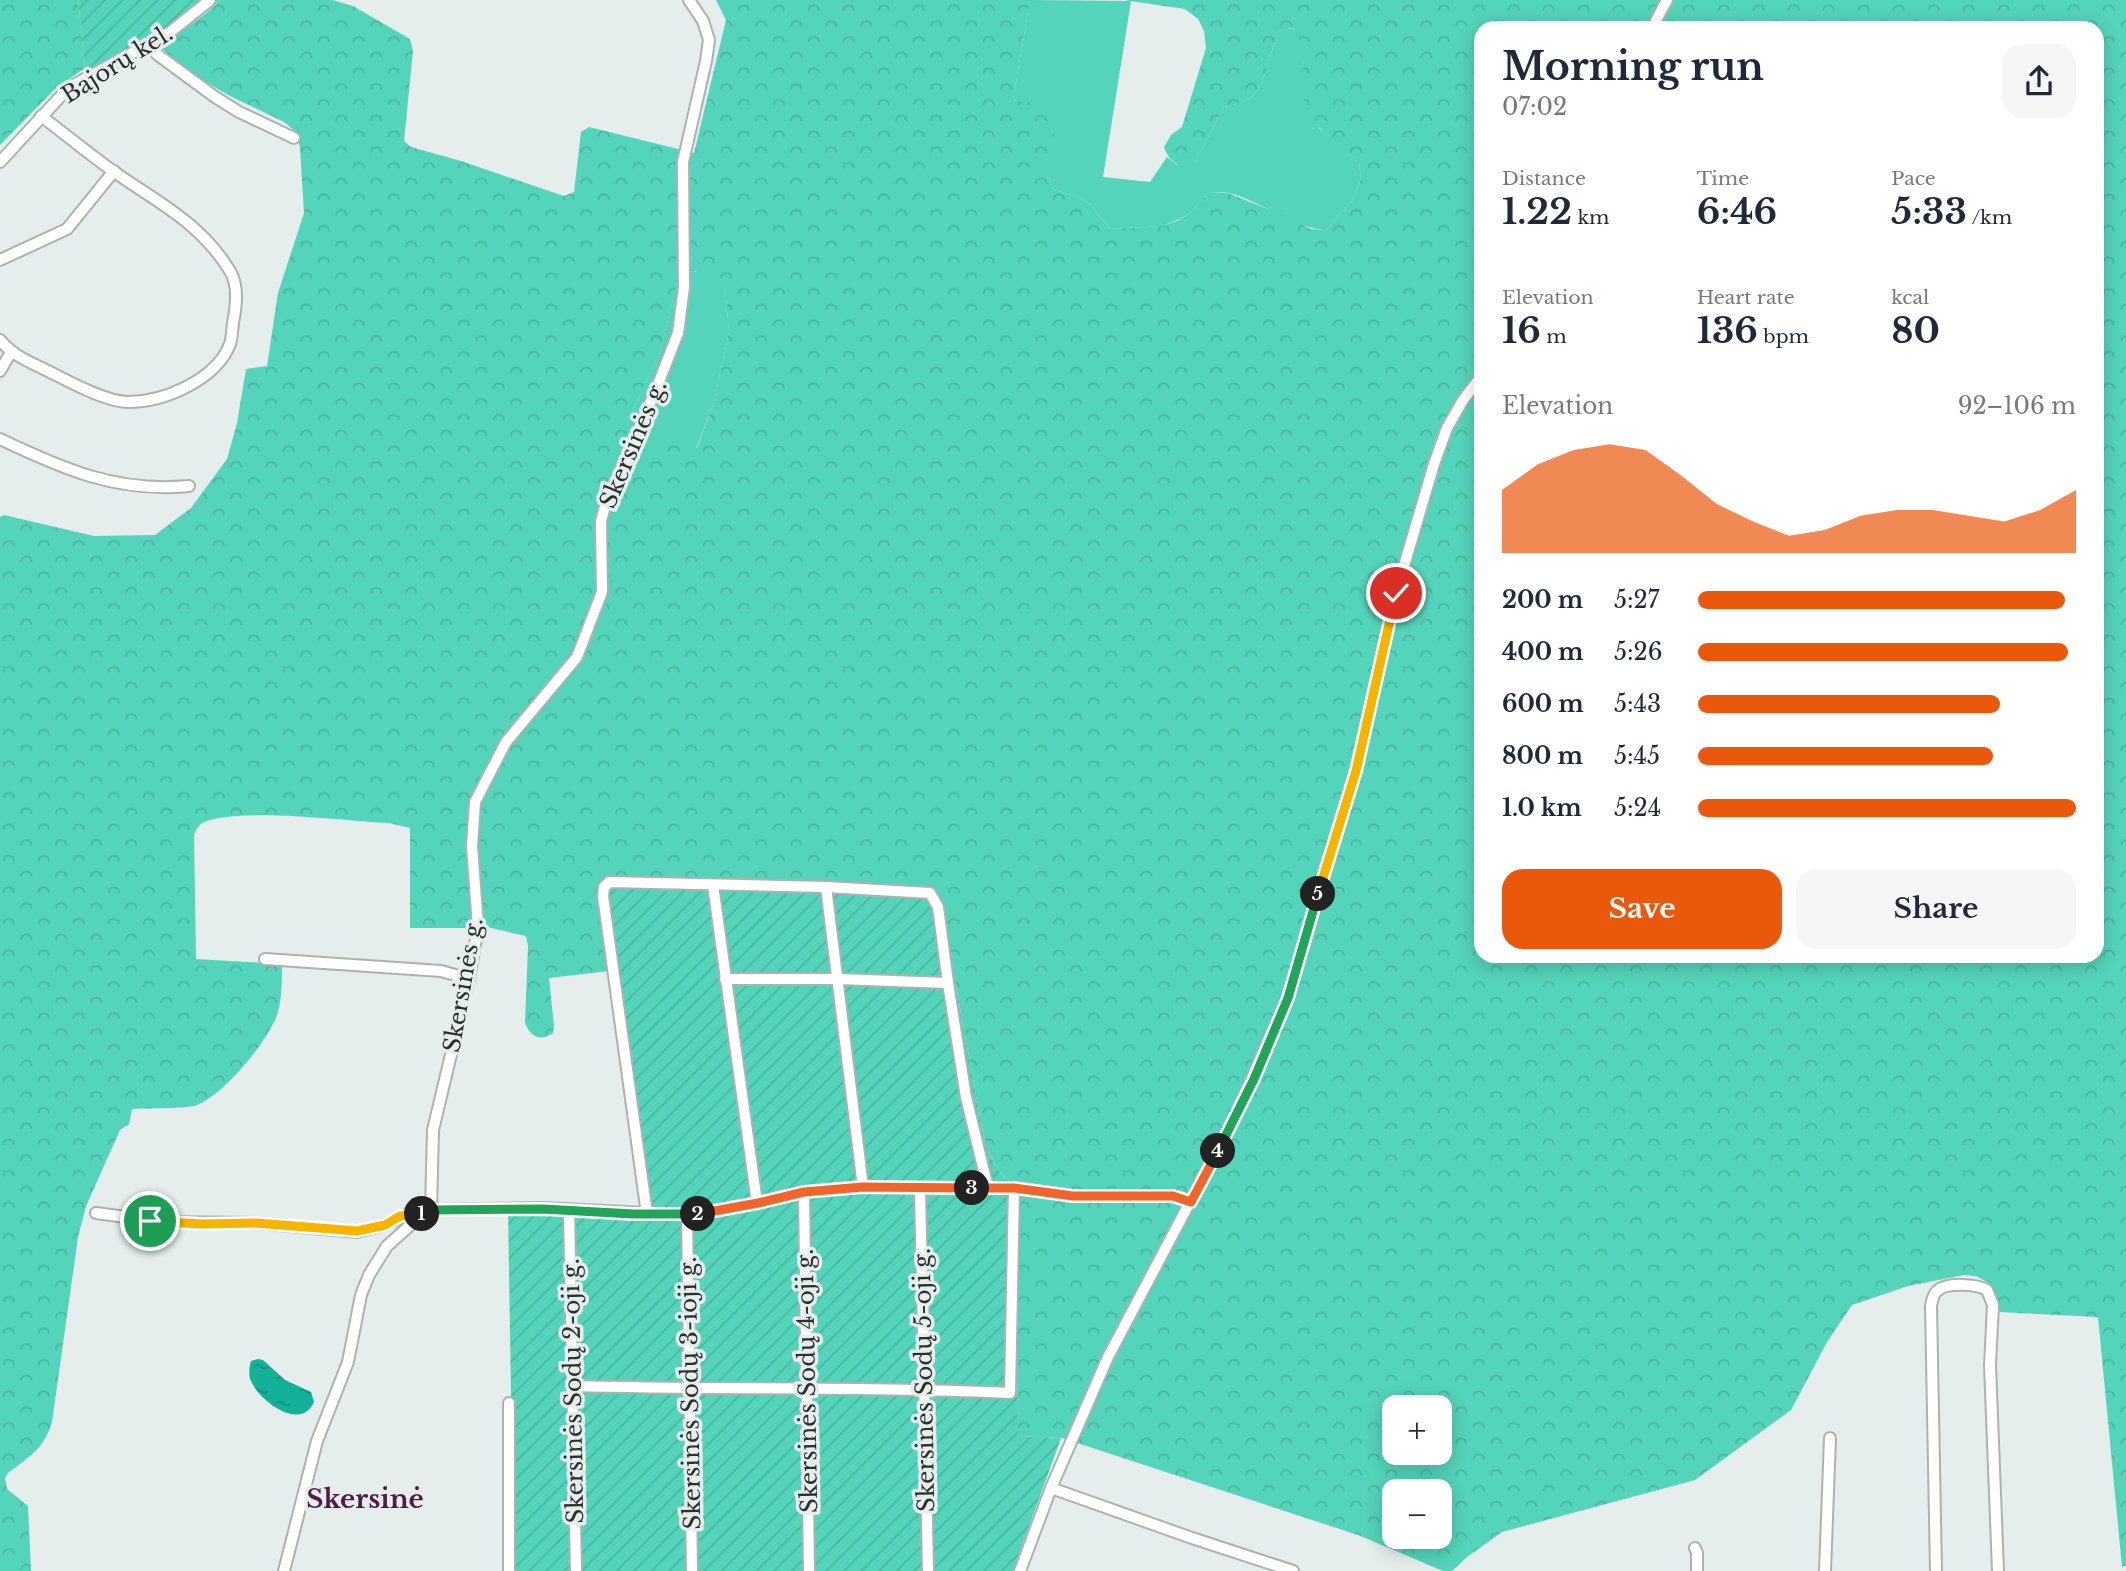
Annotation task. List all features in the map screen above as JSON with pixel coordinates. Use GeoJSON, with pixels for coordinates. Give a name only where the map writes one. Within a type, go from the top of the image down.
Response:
{"type":"FeatureCollection","features":[{"type":"Feature","properties":{"kind":"street","name":"Bajorų kel."},"geometry":{"type":"LineString","coordinates":[[0,162],[41,116],[74,85],[169,33],[209,0]]}},
{"type":"Feature","properties":{"kind":"street","name":"Skersinės g."},"geometry":{"type":"LineString","coordinates":[[431,1210],[433,1130],[469,979],[478,927],[472,846],[475,802],[506,742],[577,657],[602,593],[601,521],[606,503],[660,381],[678,333],[684,286],[684,162],[709,40],[703,22],[689,0]]}},
{"type":"Feature","properties":{"kind":"street"},"geometry":{"type":"LineString","coordinates":[[1656,21],[1667,0]]}},
{"type":"Feature","properties":{"kind":"street"},"geometry":{"type":"LineString","coordinates":[[148,46],[215,97],[239,112],[294,138]]}},
{"type":"Feature","properties":{"kind":"street"},"geometry":{"type":"LineString","coordinates":[[0,340],[10,352],[105,397],[126,402],[156,398],[185,388],[214,368],[230,344],[236,303],[232,274],[210,243],[159,200],[114,172],[41,116]]}},
{"type":"Feature","properties":{"kind":"street"},"geometry":{"type":"LineString","coordinates":[[0,260],[67,229],[114,172]]}},
{"type":"Feature","properties":{"kind":"street"},"geometry":{"type":"LineString","coordinates":[[0,370],[10,352]]}},
{"type":"Feature","properties":{"kind":"street"},"geometry":{"type":"LineString","coordinates":[[1020,1571],[1051,1488],[1108,1357],[1235,1117],[1271,1042],[1288,998],[1356,771],[1396,593],[1434,464],[1447,428],[1474,386]]}},
{"type":"Feature","properties":{"kind":"street"},"geometry":{"type":"LineString","coordinates":[[0,439],[93,479],[145,488],[189,486]]}},
{"type":"Feature","properties":{"kind":"street"},"geometry":{"type":"LineString","coordinates":[[647,1214],[614,977],[604,887],[609,883],[826,887],[930,893],[938,907],[966,1097],[988,1188]]}},
{"type":"Feature","properties":{"kind":"street"},"geometry":{"type":"LineString","coordinates":[[713,885],[758,1203]]}},
{"type":"Feature","properties":{"kind":"street"},"geometry":{"type":"LineString","coordinates":[[826,887],[863,1187]]}},
{"type":"Feature","properties":{"kind":"street"},"geometry":{"type":"LineString","coordinates":[[265,959],[441,971],[469,979]]}},
{"type":"Feature","properties":{"kind":"street"},"geometry":{"type":"LineString","coordinates":[[725,979],[948,983]]}},
{"type":"Feature","properties":{"kind":"street"},"geometry":{"type":"LineString","coordinates":[[284,1571],[317,1441],[348,1362],[361,1295],[369,1275],[387,1246],[420,1215],[431,1210],[569,1210],[687,1215],[804,1192],[863,1187],[1014,1188],[1073,1196],[1173,1196],[1191,1202]]}},
{"type":"Feature","properties":{"kind":"street"},"geometry":{"type":"LineString","coordinates":[[573,1386],[923,1389],[1010,1393],[1014,1188]]}},
{"type":"Feature","properties":{"kind":"street","name":"Skersinės Sodų 5-oji g."},"geometry":{"type":"LineString","coordinates":[[920,1189],[928,1571]]}},
{"type":"Feature","properties":{"kind":"street","name":"Skersinės Sodų 4-oji g."},"geometry":{"type":"LineString","coordinates":[[804,1192],[809,1571]]}},
{"type":"Feature","properties":{"kind":"street","name":"Skersinės Sodų 2-oji g."},"geometry":{"type":"LineString","coordinates":[[569,1210],[576,1571]]}},
{"type":"Feature","properties":{"kind":"street"},"geometry":{"type":"LineString","coordinates":[[96,1213],[163,1222],[256,1223],[357,1231],[385,1225],[400,1216],[420,1215]]}},
{"type":"Feature","properties":{"kind":"street","name":"Skersinės Sodų 3-ioji g."},"geometry":{"type":"LineString","coordinates":[[687,1215],[692,1571]]}},
{"type":"Feature","properties":{"kind":"street"},"geometry":{"type":"LineString","coordinates":[[1936,1571],[1931,1306],[1934,1294],[1941,1288],[1970,1285],[1987,1290],[1993,1305],[1990,1365],[1998,1571]]}},
{"type":"Feature","properties":{"kind":"street"},"geometry":{"type":"LineString","coordinates":[[509,1403],[509,1571]]}},
{"type":"Feature","properties":{"kind":"street"},"geometry":{"type":"LineString","coordinates":[[1825,1571],[1830,1438]]}},
{"type":"Feature","properties":{"kind":"street"},"geometry":{"type":"LineString","coordinates":[[1051,1488],[1293,1571]]}},
{"type":"Feature","properties":{"kind":"street"},"geometry":{"type":"LineString","coordinates":[[1695,1548],[1697,1571]]}},
{"type":"Feature","properties":{"kind":"green space"},"geometry":{"type":"Polygon","coordinates":[[[0,0],[78,0],[85,68],[55,89],[0,145],[0,0]]]}},
{"type":"Feature","properties":{"kind":"green space"},"geometry":{"type":"Polygon","coordinates":[[[78,0],[221,0],[171,40],[90,82],[85,68],[78,0]]]}},
{"type":"Feature","properties":{"kind":"green space"},"geometry":{"type":"Polygon","coordinates":[[[221,0],[332,0],[353,6],[410,39],[413,51],[404,141],[411,147],[564,196],[574,192],[581,132],[589,127],[694,153],[726,20],[716,0],[1030,0],[1013,100],[1051,107],[1056,116],[1049,177],[1053,189],[1090,204],[1110,229],[1162,226],[1189,214],[1208,193],[1228,193],[1310,229],[1326,230],[1352,201],[1361,179],[1359,162],[1329,137],[1306,107],[1303,97],[1302,46],[1292,28],[1279,31],[1256,91],[1245,101],[1224,107],[1195,162],[1185,166],[1172,161],[1164,147],[1171,135],[1182,127],[1206,48],[1204,31],[1198,19],[1185,9],[1124,0],[2126,0],[2126,1565],[2122,1567],[2098,1317],[2000,1312],[1991,1284],[1976,1276],[1964,1275],[1908,1286],[1852,1305],[1827,1342],[1791,1410],[1695,1480],[1502,1532],[1452,1571],[1443,1571],[1391,1549],[1452,1549],[1452,1479],[1382,1479],[1382,1545],[1062,1438],[1017,1436],[1018,1188],[1002,1174],[985,1143],[941,905],[609,971],[549,978],[553,1033],[536,1037],[525,1023],[528,946],[526,936],[491,928],[410,928],[410,828],[389,823],[267,815],[221,818],[202,823],[194,834],[196,959],[282,964],[278,1012],[266,1037],[245,1065],[208,1099],[192,1106],[132,1109],[129,1124],[120,1130],[86,1206],[78,1237],[52,1422],[40,1446],[5,1478],[7,1489],[28,1506],[31,1571],[0,1571],[0,517],[4,515],[94,536],[155,535],[191,508],[227,459],[237,423],[246,369],[267,366],[278,293],[304,213],[300,148],[296,132],[284,122],[194,75],[160,47],[221,0]],[[696,271],[678,279],[660,352],[628,421],[626,437],[642,442],[697,448],[714,402],[729,332],[725,288],[696,271]]]}},
{"type":"Feature","properties":{"kind":"green space"},"geometry":{"type":"Polygon","coordinates":[[[1030,0],[1131,1],[1103,177],[1150,182],[1167,157],[1177,165],[1195,162],[1224,107],[1245,101],[1256,91],[1279,31],[1292,28],[1299,35],[1304,52],[1303,79],[1319,128],[1359,162],[1361,179],[1352,201],[1326,230],[1302,225],[1229,193],[1208,193],[1189,214],[1162,226],[1110,229],[1090,204],[1053,189],[1049,177],[1051,108],[1013,100],[1030,0]]]}},
{"type":"Feature","properties":{"kind":"green space"},"geometry":{"type":"Polygon","coordinates":[[[697,271],[725,287],[729,332],[714,402],[696,449],[642,442],[625,436],[628,421],[660,352],[678,278],[697,271]]]}},
{"type":"Feature","properties":{"kind":"green space"},"geometry":{"type":"Polygon","coordinates":[[[603,879],[929,889],[941,905],[985,1143],[1002,1174],[1018,1187],[1017,1436],[1061,1438],[1013,1571],[514,1571],[508,1212],[642,1217],[609,971],[595,891],[603,879]]]}},
{"type":"Feature","properties":{"kind":"water"},"geometry":{"type":"Polygon","coordinates":[[[263,1360],[285,1380],[311,1392],[314,1402],[308,1410],[300,1414],[282,1411],[257,1391],[249,1369],[251,1361],[263,1360]]]}},
{"type":"Feature","properties":{"kind":"district","name":"Skersinė"},"geometry":{"type":"Point","coordinates":[365,1499]}},
{"type":"Feature","properties":{"kind":"route"},"geometry":{"type":"LineString","coordinates":[[150,1221],[256,1223],[357,1231],[385,1225],[407,1214],[420,1215],[431,1210],[543,1209],[687,1215],[735,1208],[804,1192],[863,1187],[1014,1188],[1073,1196],[1173,1196],[1191,1202],[1254,1079],[1288,998],[1356,771],[1396,593]]}}]}
